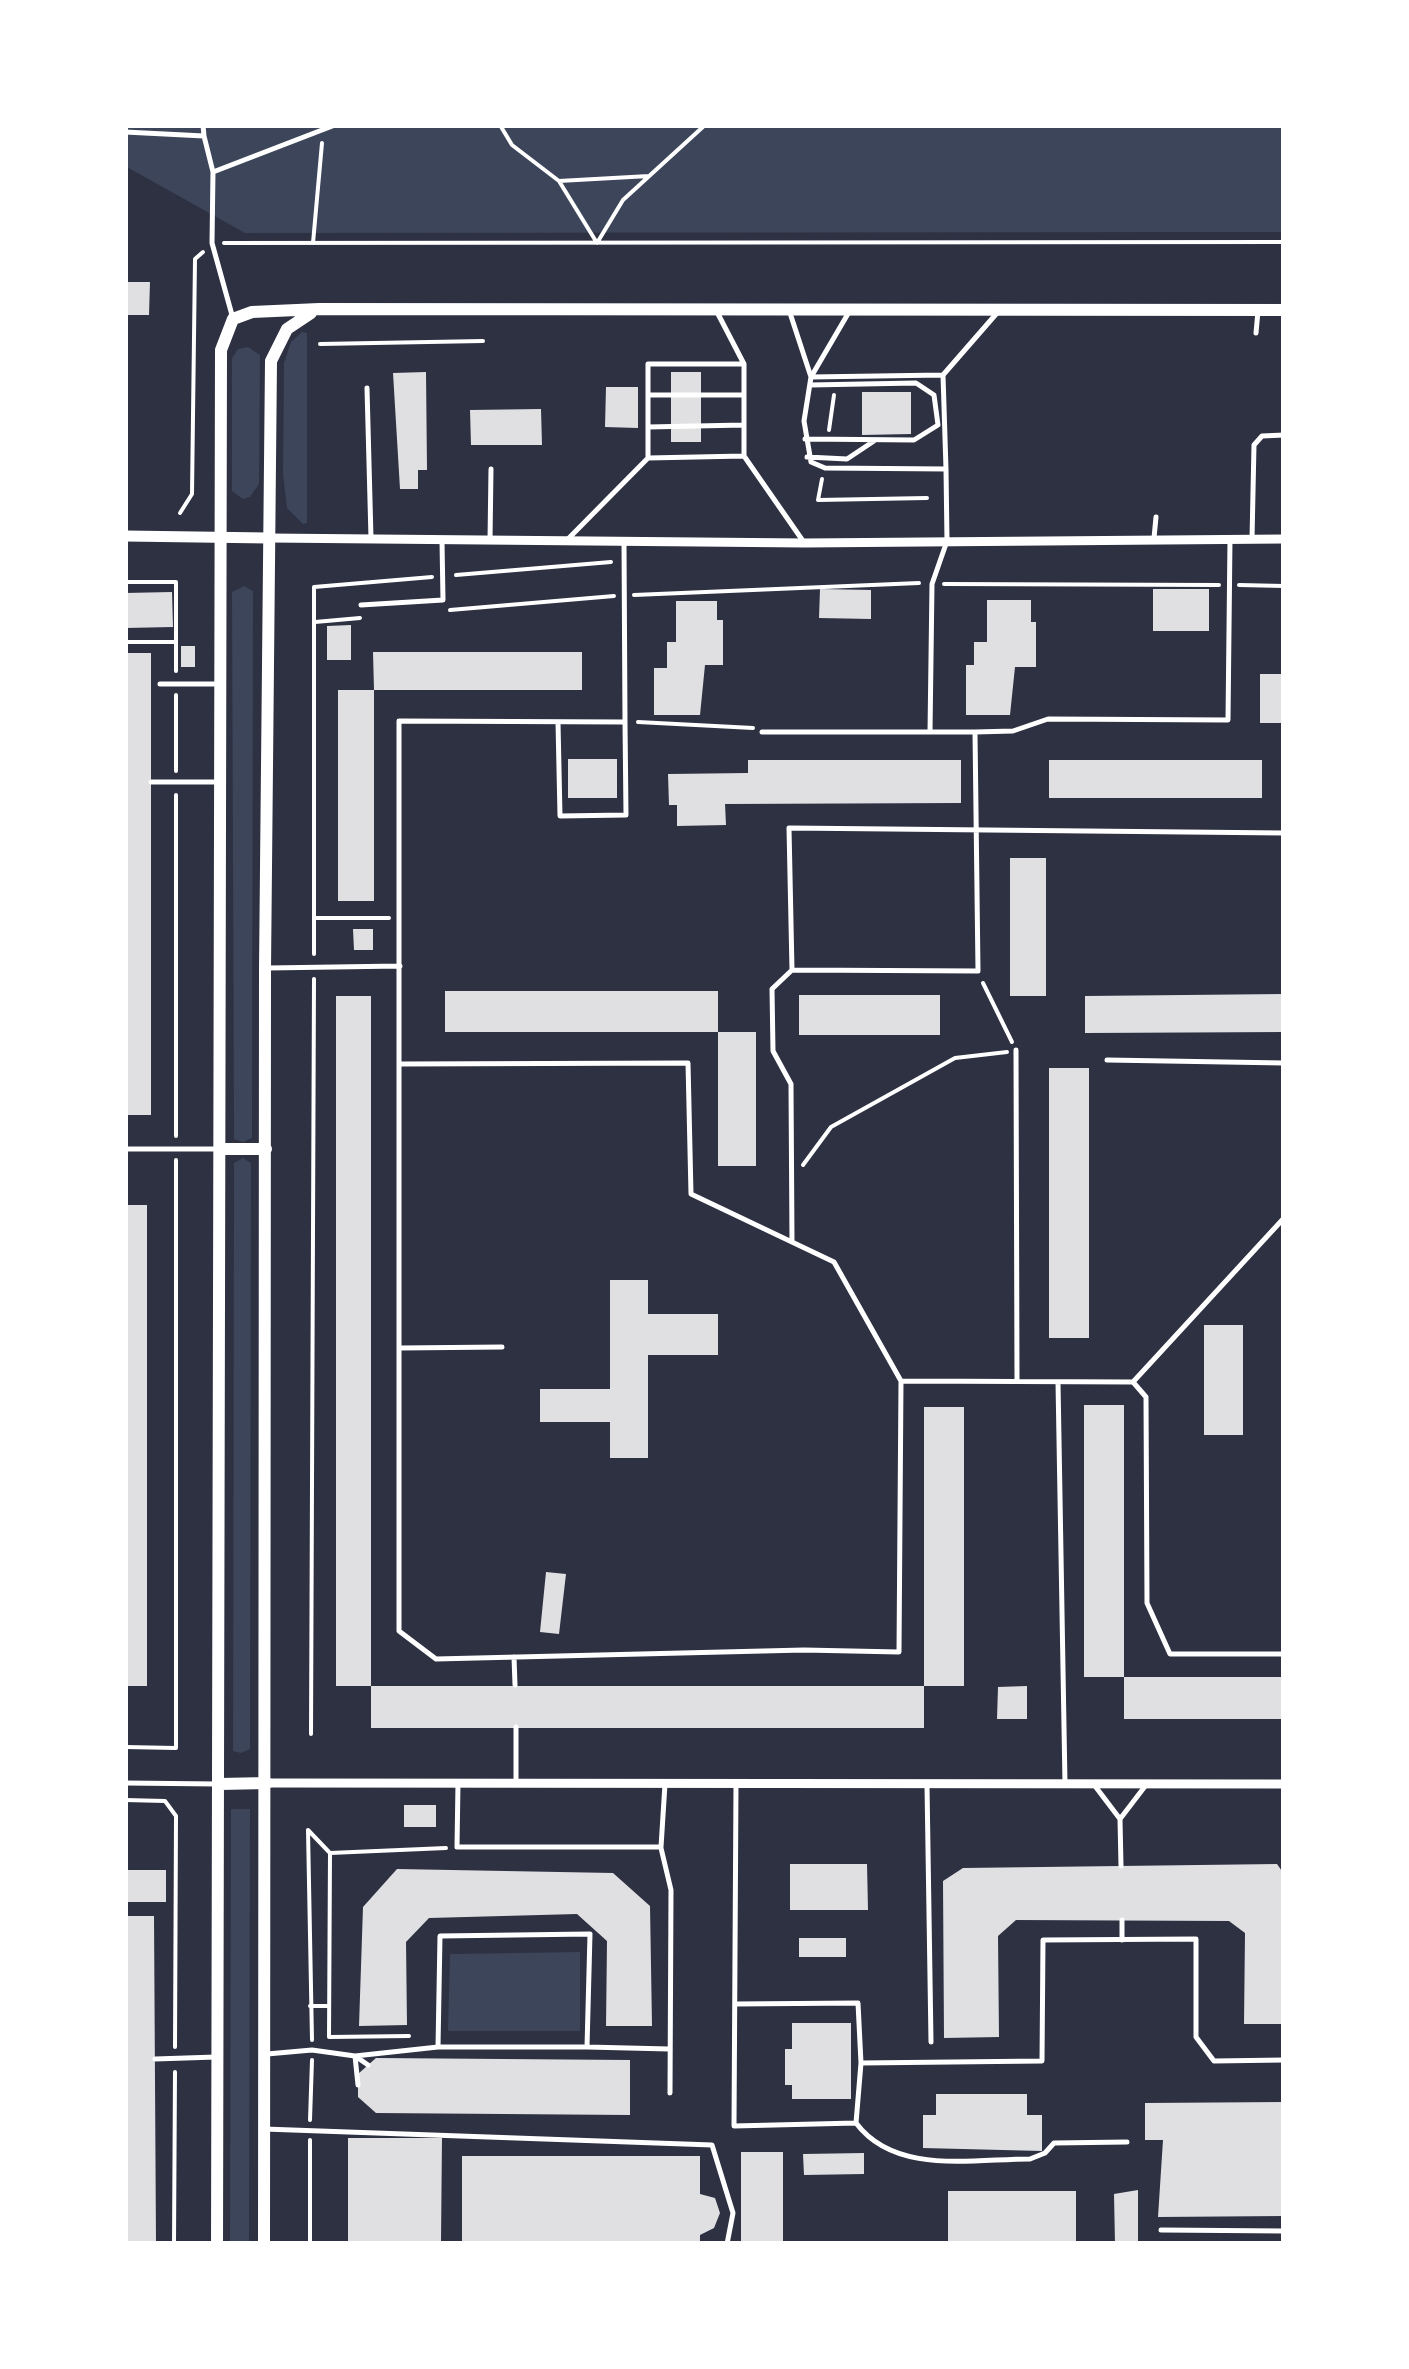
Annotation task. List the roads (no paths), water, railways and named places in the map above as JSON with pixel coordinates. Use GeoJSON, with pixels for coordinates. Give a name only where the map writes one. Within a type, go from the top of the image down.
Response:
{"type":"FeatureCollection","features":[{"type":"Feature","properties":{"kind":"main road"},"geometry":{"type":"LineString","coordinates":[[264,2244],[265,968],[271,361],[286,330],[319,309]]}},
{"type":"Feature","properties":{"kind":"main road"},"geometry":{"type":"LineString","coordinates":[[217,2244],[220,350],[233,319],[252,312],[319,309],[1284,310]]}},
{"type":"Feature","properties":{"kind":"main road"},"geometry":{"type":"LineString","coordinates":[[221,1148],[266,1149]]}},
{"type":"Feature","properties":{"kind":"main road"},"geometry":{"type":"LineString","coordinates":[[220,1784],[267,1783]]}},
{"type":"Feature","properties":{"kind":"street"},"geometry":{"type":"LineString","coordinates":[[125,536],[804,543],[1284,539]]}},
{"type":"Feature","properties":{"kind":"street"},"geometry":{"type":"LineString","coordinates":[[267,1783],[1284,1784]]}},
{"type":"Feature","properties":{"kind":"lane"},"geometry":{"type":"LineString","coordinates":[[203,125],[213,172],[212,243],[233,319]]}},
{"type":"Feature","properties":{"kind":"lane"},"geometry":{"type":"LineString","coordinates":[[213,172],[335,125]]}},
{"type":"Feature","properties":{"kind":"lane"},"geometry":{"type":"LineString","coordinates":[[125,132],[204,136]]}},
{"type":"Feature","properties":{"kind":"lane"},"geometry":{"type":"LineString","coordinates":[[716,309],[744,364],[744,456],[804,543]]}},
{"type":"Feature","properties":{"kind":"lane"},"geometry":{"type":"LineString","coordinates":[[788,310],[810,382]]}},
{"type":"Feature","properties":{"kind":"lane"},"geometry":{"type":"LineString","coordinates":[[1256,333],[1258,310]]}},
{"type":"Feature","properties":{"kind":"lane"},"geometry":{"type":"LineString","coordinates":[[849,311],[804,400],[808,457],[824,468],[946,468]]}},
{"type":"Feature","properties":{"kind":"lane"},"geometry":{"type":"LineString","coordinates":[[930,732],[932,584],[947,541],[943,375],[998,311]]}},
{"type":"Feature","properties":{"kind":"lane"},"geometry":{"type":"LineString","coordinates":[[568,540],[648,458],[648,364],[744,364]]}},
{"type":"Feature","properties":{"kind":"lane"},"geometry":{"type":"LineString","coordinates":[[810,382],[943,375]]}},
{"type":"Feature","properties":{"kind":"lane"},"geometry":{"type":"LineString","coordinates":[[805,439],[914,440],[938,425],[934,395],[916,383],[810,382]]}},
{"type":"Feature","properties":{"kind":"lane"},"geometry":{"type":"LineString","coordinates":[[368,388],[371,538]]}},
{"type":"Feature","properties":{"kind":"lane"},"geometry":{"type":"LineString","coordinates":[[648,396],[744,394]]}},
{"type":"Feature","properties":{"kind":"lane"},"geometry":{"type":"LineString","coordinates":[[648,427],[744,425]]}},
{"type":"Feature","properties":{"kind":"lane"},"geometry":{"type":"LineString","coordinates":[[1252,539],[1254,445],[1262,436],[1284,435]]}},
{"type":"Feature","properties":{"kind":"lane"},"geometry":{"type":"LineString","coordinates":[[808,457],[848,459],[877,440]]}},
{"type":"Feature","properties":{"kind":"lane"},"geometry":{"type":"LineString","coordinates":[[648,458],[744,456]]}},
{"type":"Feature","properties":{"kind":"lane"},"geometry":{"type":"LineString","coordinates":[[490,540],[491,470]]}},
{"type":"Feature","properties":{"kind":"lane"},"geometry":{"type":"LineString","coordinates":[[1154,538],[1156,518]]}},
{"type":"Feature","properties":{"kind":"lane"},"geometry":{"type":"LineString","coordinates":[[762,732],[1013,731],[1048,719],[1228,720],[1230,539]]}},
{"type":"Feature","properties":{"kind":"lane"},"geometry":{"type":"LineString","coordinates":[[361,605],[443,600],[442,541]]}},
{"type":"Feature","properties":{"kind":"lane"},"geometry":{"type":"LineString","coordinates":[[558,722],[560,816],[626,816],[624,542]]}},
{"type":"Feature","properties":{"kind":"lane"},"geometry":{"type":"LineString","coordinates":[[160,684],[221,684]]}},
{"type":"Feature","properties":{"kind":"lane"},"geometry":{"type":"LineString","coordinates":[[401,1064],[688,1063],[692,1194],[834,1262],[901,1381],[899,1652],[436,1660],[399,1631],[399,721],[625,722]]}},
{"type":"Feature","properties":{"kind":"lane"},"geometry":{"type":"LineString","coordinates":[[792,1242],[791,1084],[773,1052],[772,989],[792,970],[978,971],[975,732]]}},
{"type":"Feature","properties":{"kind":"lane"},"geometry":{"type":"LineString","coordinates":[[152,782],[222,782]]}},
{"type":"Feature","properties":{"kind":"lane"},"geometry":{"type":"LineString","coordinates":[[792,970],[789,828],[1284,832]]}},
{"type":"Feature","properties":{"kind":"lane"},"geometry":{"type":"LineString","coordinates":[[265,968],[400,966]]}},
{"type":"Feature","properties":{"kind":"lane"},"geometry":{"type":"LineString","coordinates":[[1016,1050],[1017,1381]]}},
{"type":"Feature","properties":{"kind":"lane"},"geometry":{"type":"LineString","coordinates":[[1108,1060],[1284,1063]]}},
{"type":"Feature","properties":{"kind":"lane"},"geometry":{"type":"LineString","coordinates":[[125,1149],[221,1148]]}},
{"type":"Feature","properties":{"kind":"lane"},"geometry":{"type":"LineString","coordinates":[[901,1381],[1133,1382],[1284,1218]]}},
{"type":"Feature","properties":{"kind":"lane"},"geometry":{"type":"LineString","coordinates":[[400,1348],[502,1348]]}},
{"type":"Feature","properties":{"kind":"lane"},"geometry":{"type":"LineString","coordinates":[[1058,1382],[1064,1784]]}},
{"type":"Feature","properties":{"kind":"lane"},"geometry":{"type":"LineString","coordinates":[[1133,1382],[1146,1397],[1146,1603],[1170,1654],[1284,1654]]}},
{"type":"Feature","properties":{"kind":"lane"},"geometry":{"type":"LineString","coordinates":[[514,1658],[515,1685]]}},
{"type":"Feature","properties":{"kind":"lane"},"geometry":{"type":"LineString","coordinates":[[516,1727],[516,1783]]}},
{"type":"Feature","properties":{"kind":"lane"},"geometry":{"type":"LineString","coordinates":[[125,1783],[220,1784]]}},
{"type":"Feature","properties":{"kind":"lane"},"geometry":{"type":"LineString","coordinates":[[458,1783],[457,1847],[661,1847]]}},
{"type":"Feature","properties":{"kind":"lane"},"geometry":{"type":"LineString","coordinates":[[664,1784],[661,1847],[671,1890],[670,2093]]}},
{"type":"Feature","properties":{"kind":"lane"},"geometry":{"type":"LineString","coordinates":[[736,1784],[734,2126],[856,2124],[888,2153],[917,2158],[1030,2158],[1054,2143],[1127,2142]]}},
{"type":"Feature","properties":{"kind":"lane"},"geometry":{"type":"LineString","coordinates":[[927,1784],[932,2042]]}},
{"type":"Feature","properties":{"kind":"lane"},"geometry":{"type":"LineString","coordinates":[[1093,1784],[1120,1819],[1121,1866]]}},
{"type":"Feature","properties":{"kind":"lane"},"geometry":{"type":"LineString","coordinates":[[1120,1819],[1147,1784]]}},
{"type":"Feature","properties":{"kind":"lane"},"geometry":{"type":"LineString","coordinates":[[1122,1920],[1122,1940]]}},
{"type":"Feature","properties":{"kind":"lane"},"geometry":{"type":"LineString","coordinates":[[438,2047],[440,1936],[590,1934],[588,2047]]}},
{"type":"Feature","properties":{"kind":"lane"},"geometry":{"type":"LineString","coordinates":[[861,2063],[1042,2061],[1043,1940],[1196,1939],[1196,2037],[1214,2062],[1284,2060]]}},
{"type":"Feature","properties":{"kind":"lane"},"geometry":{"type":"LineString","coordinates":[[735,2004],[858,2003],[861,2063],[856,2124]]}},
{"type":"Feature","properties":{"kind":"lane"},"geometry":{"type":"LineString","coordinates":[[266,2054],[312,2050],[355,2056],[438,2047],[669,2049]]}},
{"type":"Feature","properties":{"kind":"lane"},"geometry":{"type":"LineString","coordinates":[[355,2056],[368,2065]]}},
{"type":"Feature","properties":{"kind":"lane"},"geometry":{"type":"LineString","coordinates":[[355,2056],[358,2085]]}},
{"type":"Feature","properties":{"kind":"lane"},"geometry":{"type":"LineString","coordinates":[[155,2059],[219,2057]]}},
{"type":"Feature","properties":{"kind":"lane"},"geometry":{"type":"LineString","coordinates":[[264,2129],[712,2144],[734,2213],[726,2244]]}},
{"type":"Feature","properties":{"kind":"lane"},"geometry":{"type":"LineString","coordinates":[[1161,2230],[1284,2231]]}}]}
